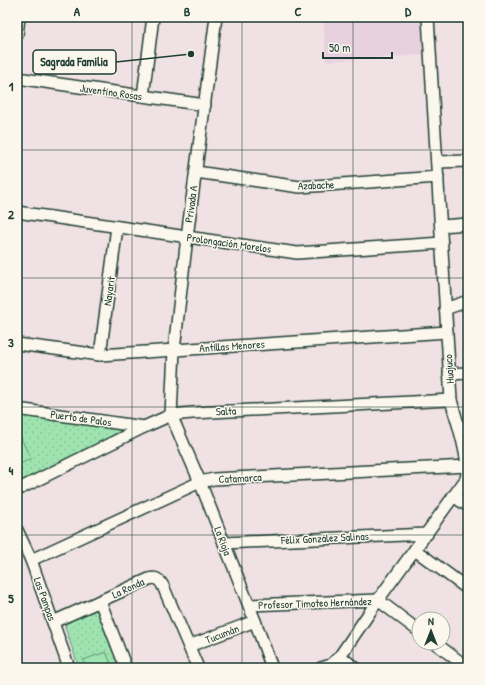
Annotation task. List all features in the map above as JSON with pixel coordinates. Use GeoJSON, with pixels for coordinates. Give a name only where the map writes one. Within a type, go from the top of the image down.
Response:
{"type":"FeatureCollection","features":[{"type":"Feature","properties":{"kind":"street"},"geometry":{"type":"LineString","coordinates":[[17,35],[19,17]]}},
{"type":"Feature","properties":{"kind":"street"},"geometry":{"type":"LineString","coordinates":[[143,96],[153,17]]}},
{"type":"Feature","properties":{"kind":"street","name":"Privada A"},"geometry":{"type":"LineString","coordinates":[[171,416],[174,350],[187,237],[216,17]]}},
{"type":"Feature","properties":{"kind":"street","name":"Huajuco"},"geometry":{"type":"LineString","coordinates":[[321,668],[330,665],[340,656],[378,600],[466,479],[468,474],[465,439],[451,400],[428,17]]}},
{"type":"Feature","properties":{"kind":"street","name":"Juventino Rosas"},"geometry":{"type":"LineString","coordinates":[[17,78],[205,105]]}},
{"type":"Feature","properties":{"kind":"street"},"geometry":{"type":"LineString","coordinates":[[437,162],[468,161]]}},
{"type":"Feature","properties":{"kind":"street","name":"Azabache"},"geometry":{"type":"LineString","coordinates":[[196,172],[300,187],[438,177]]}},
{"type":"Feature","properties":{"kind":"street","name":"Prolongación Morelos"},"geometry":{"type":"LineString","coordinates":[[17,212],[297,253],[442,243]]}},
{"type":"Feature","properties":{"kind":"street"},"geometry":{"type":"LineString","coordinates":[[441,226],[468,224]]}},
{"type":"Feature","properties":{"kind":"street","name":"Nayarit"},"geometry":{"type":"LineString","coordinates":[[100,355],[117,227]]}},
{"type":"Feature","properties":{"kind":"street"},"geometry":{"type":"LineString","coordinates":[[445,309],[468,301]]}},
{"type":"Feature","properties":{"kind":"street","name":"Antillas Menores"},"geometry":{"type":"LineString","coordinates":[[17,344],[100,355],[447,332]]}},
{"type":"Feature","properties":{"kind":"street"},"geometry":{"type":"LineString","coordinates":[[449,374],[468,373]]}},
{"type":"Feature","properties":{"kind":"street","name":"Salta"},"geometry":{"type":"LineString","coordinates":[[17,490],[144,427],[171,416],[192,413],[451,400]]}},
{"type":"Feature","properties":{"kind":"street","name":"Puerto de Palos"},"geometry":{"type":"LineString","coordinates":[[17,409],[144,427]]}},
{"type":"Feature","properties":{"kind":"street","name":"La Rioja"},"geometry":{"type":"LineString","coordinates":[[171,416],[200,482],[272,668]]}},
{"type":"Feature","properties":{"kind":"street","name":"Catamarca"},"geometry":{"type":"LineString","coordinates":[[31,560],[200,482],[214,479],[467,466]]}},
{"type":"Feature","properties":{"kind":"street"},"geometry":{"type":"LineString","coordinates":[[454,496],[468,506]]}},
{"type":"Feature","properties":{"kind":"street","name":"Las Pampas"},"geometry":{"type":"LineString","coordinates":[[17,530],[31,560],[69,668]]}},
{"type":"Feature","properties":{"kind":"street","name":"Félix González Salinas"},"geometry":{"type":"LineString","coordinates":[[224,543],[427,534]]}},
{"type":"Feature","properties":{"kind":"street"},"geometry":{"type":"LineString","coordinates":[[415,550],[468,589]]}},
{"type":"Feature","properties":{"kind":"street","name":"La Ronda"},"geometry":{"type":"LineString","coordinates":[[53,622],[149,579],[158,578],[161,581],[198,668]]}},
{"type":"Feature","properties":{"kind":"street","name":"Profesor Timoteo Hernández"},"geometry":{"type":"LineString","coordinates":[[248,605],[378,600],[411,625]]}},
{"type":"Feature","properties":{"kind":"street"},"geometry":{"type":"LineString","coordinates":[[100,601],[126,668]]}},
{"type":"Feature","properties":{"kind":"street","name":"Tucumán"},"geometry":{"type":"LineString","coordinates":[[189,646],[255,621]]}},
{"type":"Feature","properties":{"kind":"street"},"geometry":{"type":"LineString","coordinates":[[446,651],[468,668]]}},
{"type":"Feature","properties":{"kind":"street"},"geometry":{"type":"LineString","coordinates":[[340,656],[355,668]]}},
{"type":"Feature","properties":{"kind":"shaded area"},"geometry":{"type":"Polygon","coordinates":[[[323,17],[421,17],[423,55],[326,61],[323,17]]]}},
{"type":"Feature","properties":{"kind":"green space"},"geometry":{"type":"Polygon","coordinates":[[[17,409],[144,427],[17,490],[17,409]]]}},
{"type":"Feature","properties":{"kind":"green space"},"geometry":{"type":"Polygon","coordinates":[[[17,430],[31,459],[17,465],[17,430]]]}},
{"type":"Feature","properties":{"kind":"green space"},"geometry":{"type":"Polygon","coordinates":[[[94,609],[98,611],[120,668],[79,668],[65,627],[66,623],[94,609]]]}},
{"type":"Feature","properties":{"kind":"green space"},"geometry":{"type":"Polygon","coordinates":[[[106,652],[113,668],[86,668],[83,660],[106,652]]]}},
{"type":"Feature","properties":{"kind":"place","name":"Sagrada Familia"},"geometry":{"type":"Point","coordinates":[191,54]}}]}
